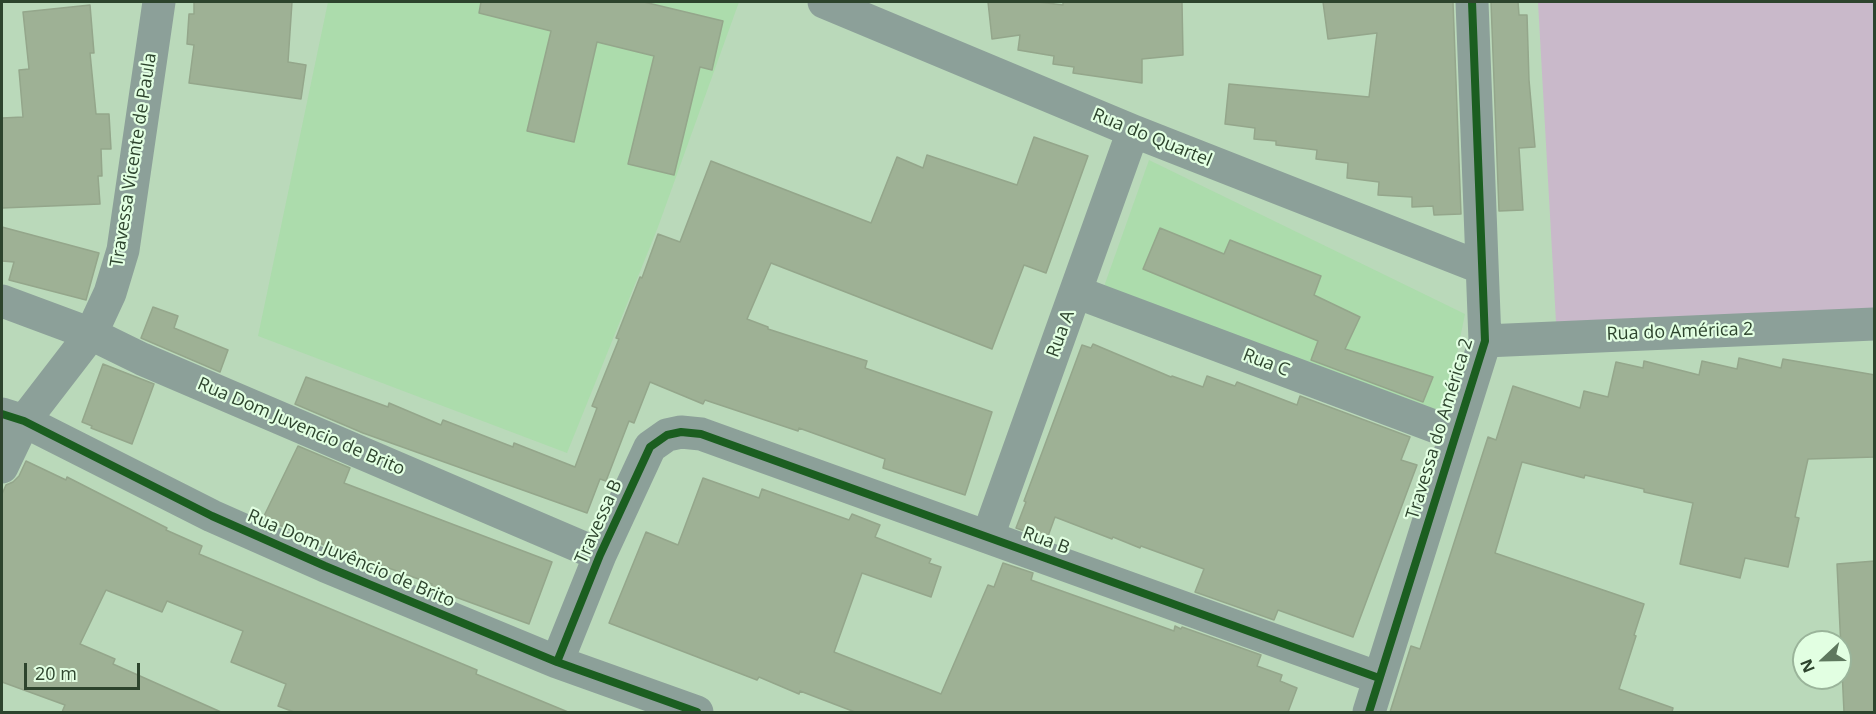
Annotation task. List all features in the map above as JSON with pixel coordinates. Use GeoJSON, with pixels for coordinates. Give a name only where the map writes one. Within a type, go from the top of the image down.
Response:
{"type":"FeatureCollection","features":[{"type":"Feature","properties":{"kind":"street","name":"Travessa Vicente de Paula"},"geometry":{"type":"LineString","coordinates":[[2,467],[13,418],[91,334],[110,293],[123,250],[159,2]]}},
{"type":"Feature","properties":{"kind":"street","name":"Rua do Quartel"},"geometry":{"type":"LineString","coordinates":[[824,2],[1133,131],[1482,268]]}},
{"type":"Feature","properties":{"kind":"street","name":"Travessa do América 2"},"geometry":{"type":"LineString","coordinates":[[1369,712],[1485,340],[1472,2]]}},
{"type":"Feature","properties":{"kind":"street","name":"Rua A"},"geometry":{"type":"LineString","coordinates":[[987,536],[1133,131]]}},
{"type":"Feature","properties":{"kind":"street","name":"Rua C"},"geometry":{"type":"LineString","coordinates":[[1076,292],[1455,434]]}},
{"type":"Feature","properties":{"kind":"street","name":"Rua Dom Juvencio de Brito"},"geometry":{"type":"LineString","coordinates":[[2,301],[91,334],[164,369],[600,555]]}},
{"type":"Feature","properties":{"kind":"street","name":"Rua do América 2"},"geometry":{"type":"LineString","coordinates":[[1485,340],[1875,324]]}},
{"type":"Feature","properties":{"kind":"street","name":"Rua Dom Juvêncio de Brito"},"geometry":{"type":"LineString","coordinates":[[13,418],[212,516],[325,566],[556,662],[697,712]]}},
{"type":"Feature","properties":{"kind":"street","name":"Travessa B"},"geometry":{"type":"LineString","coordinates":[[556,662],[600,555],[650,447],[667,435],[681,432],[701,434]]}},
{"type":"Feature","properties":{"kind":"street","name":"Rua B"},"geometry":{"type":"LineString","coordinates":[[701,434],[1379,678]]}},
{"type":"Feature","properties":{"kind":"shaded area"},"geometry":{"type":"Polygon","coordinates":[[[328,2],[739,2],[658,227],[567,453],[258,336],[328,2]]]}},
{"type":"Feature","properties":{"kind":"shaded area"},"geometry":{"type":"Polygon","coordinates":[[[1538,2],[1874,2],[1874,312],[1556,322],[1538,2]]]}},
{"type":"Feature","properties":{"kind":"shaded area"},"geometry":{"type":"Polygon","coordinates":[[[1149,160],[1465,314],[1443,422],[1102,292],[1149,160]]]}},
{"type":"Feature","properties":{"kind":"building"},"geometry":{"type":"Polygon","coordinates":[[[194,2],[292,2],[288,62],[306,65],[301,99],[189,83],[194,45],[187,44],[189,14],[194,14],[194,2]]]}},
{"type":"Feature","properties":{"kind":"building"},"geometry":{"type":"Polygon","coordinates":[[[481,2],[644,2],[723,21],[712,70],[700,67],[674,175],[628,164],[654,56],[597,42],[574,142],[527,131],[551,31],[479,13],[481,2]]]}},
{"type":"Feature","properties":{"kind":"building"},"geometry":{"type":"Polygon","coordinates":[[[988,2],[1039,2],[1063,5],[1063,2],[1182,2],[1183,55],[1142,59],[1142,83],[1073,73],[1074,67],[1053,64],[1054,56],[1018,50],[1020,35],[992,39],[988,2]]]}},
{"type":"Feature","properties":{"kind":"building"},"geometry":{"type":"Polygon","coordinates":[[[1323,2],[1453,2],[1461,214],[1434,215],[1433,206],[1412,207],[1412,197],[1378,195],[1379,182],[1347,178],[1348,163],[1316,159],[1317,150],[1276,145],[1276,141],[1254,139],[1255,128],[1225,124],[1229,84],[1369,97],[1377,33],[1328,39],[1323,2]]]}},
{"type":"Feature","properties":{"kind":"building"},"geometry":{"type":"Polygon","coordinates":[[[1491,2],[1518,2],[1519,15],[1527,15],[1529,80],[1535,147],[1519,148],[1523,210],[1499,211],[1491,2]]]}},
{"type":"Feature","properties":{"kind":"building"},"geometry":{"type":"Polygon","coordinates":[[[90,5],[94,53],[90,53],[96,114],[109,114],[111,149],[101,149],[102,176],[98,176],[100,204],[2,208],[2,118],[23,117],[19,70],[29,69],[23,12],[90,5]]]}},
{"type":"Feature","properties":{"kind":"building"},"geometry":{"type":"Polygon","coordinates":[[[1034,137],[1088,156],[1046,273],[1024,265],[992,349],[771,263],[747,319],[768,327],[768,329],[867,361],[865,368],[992,412],[965,495],[883,468],[885,459],[799,428],[798,431],[705,400],[703,404],[650,382],[634,423],[629,421],[606,481],[600,479],[587,513],[363,433],[295,404],[306,377],[388,407],[389,403],[441,425],[443,420],[513,447],[514,443],[575,467],[597,408],[592,406],[619,339],[616,338],[658,234],[680,242],[711,161],[871,223],[897,157],[923,168],[927,155],[1017,185],[1034,137]]]}},
{"type":"Feature","properties":{"kind":"building"},"geometry":{"type":"Polygon","coordinates":[[[2,227],[99,253],[86,300],[9,280],[14,262],[2,261],[2,227]]]}},
{"type":"Feature","properties":{"kind":"building"},"geometry":{"type":"Polygon","coordinates":[[[1160,228],[1224,254],[1230,240],[1321,276],[1314,295],[1360,317],[1345,349],[1433,377],[1423,402],[1311,360],[1318,341],[1143,269],[1160,228]]]}},
{"type":"Feature","properties":{"kind":"building"},"geometry":{"type":"Polygon","coordinates":[[[153,307],[178,316],[174,328],[228,350],[220,372],[141,338],[153,307]]]}},
{"type":"Feature","properties":{"kind":"building"},"geometry":{"type":"Polygon","coordinates":[[[1093,344],[1171,377],[1203,387],[1207,376],[1235,386],[1237,382],[1297,405],[1300,396],[1410,437],[1401,460],[1417,465],[1353,637],[1278,610],[1274,620],[1195,592],[1204,569],[1141,546],[1140,548],[1113,537],[1112,539],[1055,517],[1047,539],[1016,528],[1082,345],[1091,348],[1093,344]]]}},
{"type":"Feature","properties":{"kind":"building"},"geometry":{"type":"Polygon","coordinates":[[[1739,358],[1781,368],[1783,359],[1875,375],[1875,457],[1808,459],[1795,517],[1799,518],[1788,567],[1745,558],[1740,578],[1680,564],[1693,503],[1644,492],[1644,489],[1585,475],[1584,478],[1522,462],[1495,553],[1644,604],[1619,689],[1673,708],[1672,712],[1390,712],[1411,646],[1420,649],[1488,437],[1496,440],[1513,386],[1580,408],[1584,391],[1608,397],[1616,362],[1643,368],[1644,361],[1699,375],[1702,361],[1737,369],[1739,358]]]}},
{"type":"Feature","properties":{"kind":"building"},"geometry":{"type":"Polygon","coordinates":[[[103,364],[154,384],[132,444],[91,428],[92,426],[82,422],[103,364]]]}},
{"type":"Feature","properties":{"kind":"building"},"geometry":{"type":"Polygon","coordinates":[[[298,446],[350,468],[344,483],[552,562],[529,624],[431,588],[432,584],[348,553],[347,555],[263,518],[298,446]]]}},
{"type":"Feature","properties":{"kind":"building"},"geometry":{"type":"Polygon","coordinates":[[[26,461],[66,480],[67,477],[167,528],[166,530],[202,546],[199,554],[477,670],[476,674],[568,712],[294,712],[278,706],[286,684],[231,662],[243,631],[167,601],[162,612],[106,590],[80,644],[115,659],[113,664],[221,712],[62,712],[65,705],[2,682],[2,494],[6,485],[19,476],[26,461]]]}},
{"type":"Feature","properties":{"kind":"building"},"geometry":{"type":"Polygon","coordinates":[[[703,478],[759,498],[762,489],[849,520],[852,514],[880,525],[875,537],[931,559],[929,563],[941,567],[931,597],[862,573],[834,652],[941,694],[988,585],[994,587],[1003,563],[1033,573],[1031,580],[1174,631],[1175,626],[1181,629],[1182,627],[1261,655],[1257,666],[1282,675],[1280,681],[1297,688],[1288,712],[855,712],[800,691],[799,694],[759,677],[757,680],[609,623],[646,532],[678,545],[703,478]]]}},
{"type":"Feature","properties":{"kind":"building"},"geometry":{"type":"Polygon","coordinates":[[[1875,561],[1875,712],[1844,712],[1843,690],[1852,690],[1852,630],[1840,630],[1837,564],[1875,561]]]}},
{"type":"Feature","properties":{"kind":"cycle path"},"geometry":{"type":"LineString","coordinates":[[1369,712],[1485,341],[1472,2]]}},
{"type":"Feature","properties":{"kind":"cycle path"},"geometry":{"type":"LineString","coordinates":[[2,414],[24,421],[212,516],[325,566],[557,662],[697,712]]}},
{"type":"Feature","properties":{"kind":"cycle path"},"geometry":{"type":"LineString","coordinates":[[557,662],[600,555],[650,447],[667,435],[681,432],[701,434],[1379,678]]}}]}
